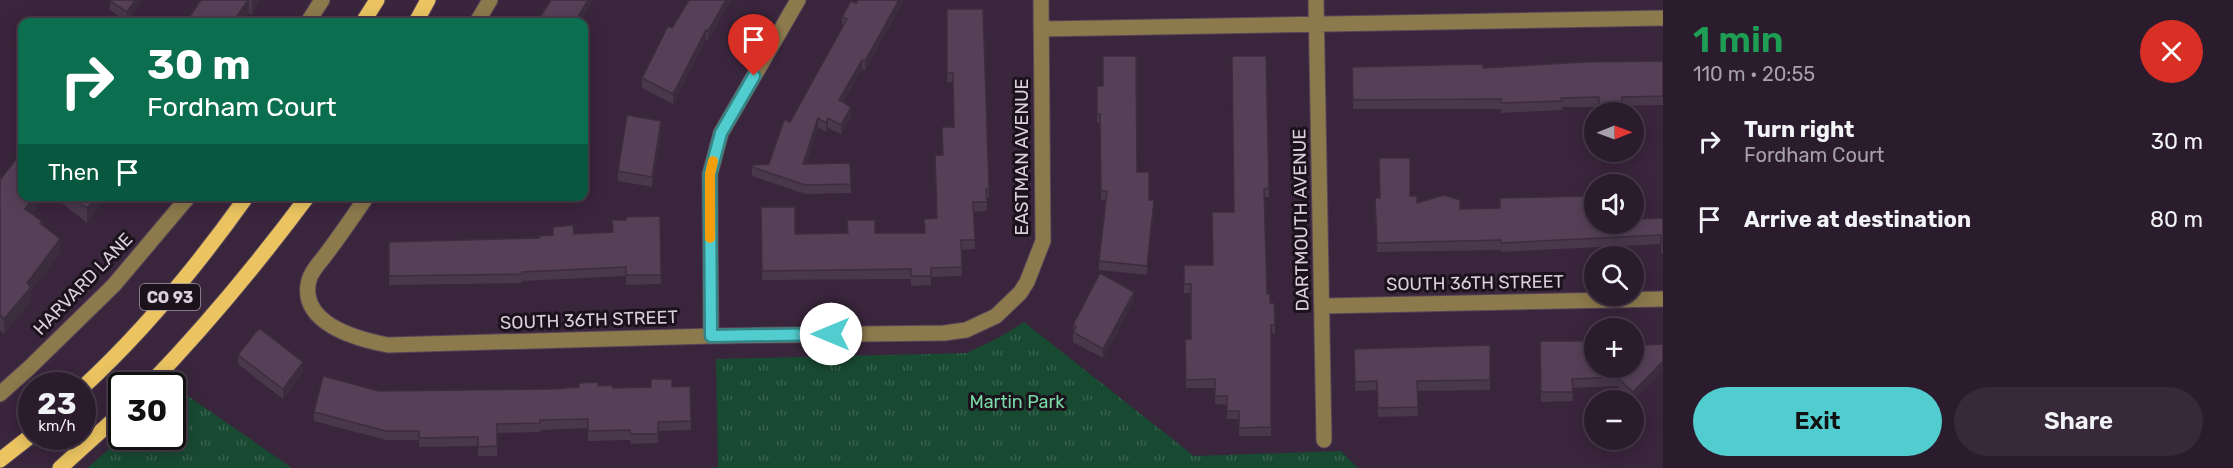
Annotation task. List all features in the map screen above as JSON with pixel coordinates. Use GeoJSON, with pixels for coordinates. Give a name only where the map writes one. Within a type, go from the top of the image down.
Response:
{"type":"FeatureCollection","features":[{"type":"Feature","properties":{"kind":"main road"},"geometry":{"type":"LineString","coordinates":[[366,18],[377,0]]}},
{"type":"Feature","properties":{"kind":"main road"},"geometry":{"type":"LineString","coordinates":[[418,18],[428,0]]}},
{"type":"Feature","properties":{"kind":"main road","name":"CO 93"},"geometry":{"type":"LineString","coordinates":[[96,375],[113,360],[174,292],[243,201]]}},
{"type":"Feature","properties":{"kind":"main road","name":"CO 93"},"geometry":{"type":"LineString","coordinates":[[162,372],[252,270],[304,201]]}},
{"type":"Feature","properties":{"kind":"main road"},"geometry":{"type":"LineString","coordinates":[[60,468],[108,425]]}},
{"type":"Feature","properties":{"kind":"main road"},"geometry":{"type":"LineString","coordinates":[[0,460],[18,446]]}},
{"type":"Feature","properties":{"kind":"street"},"geometry":{"type":"LineString","coordinates":[[311,18],[322,0]]}},
{"type":"Feature","properties":{"kind":"street"},"geometry":{"type":"LineString","coordinates":[[479,18],[490,0]]}},
{"type":"Feature","properties":{"kind":"street"},"geometry":{"type":"LineString","coordinates":[[711,336],[710,174],[721,133],[798,0]]}},
{"type":"Feature","properties":{"kind":"street","name":"EASTMAN AVENUE"},"geometry":{"type":"LineString","coordinates":[[944,333],[966,330],[996,316],[1004,309],[1020,293],[1027,282],[1043,241],[1041,0]]}},
{"type":"Feature","properties":{"kind":"street","name":"DARTMOUTH AVENUE"},"geometry":{"type":"LineString","coordinates":[[1316,0],[1324,440]]}},
{"type":"Feature","properties":{"kind":"street"},"geometry":{"type":"LineString","coordinates":[[1041,29],[1663,18]]}},
{"type":"Feature","properties":{"kind":"street","name":"HARVARD LANE"},"geometry":{"type":"LineString","coordinates":[[0,394],[114,285],[185,201]]}},
{"type":"Feature","properties":{"kind":"street","name":"SOUTH 36TH STREET"},"geometry":{"type":"LineString","coordinates":[[363,201],[309,278],[307,297],[315,314],[358,339],[387,345],[711,336],[944,333]]}},
{"type":"Feature","properties":{"kind":"street","name":"SOUTH 36TH STREET"},"geometry":{"type":"LineString","coordinates":[[1323,306],[1663,299]]}},
{"type":"Feature","properties":{"kind":"green space","name":"Martin Park"},"geometry":{"type":"Polygon","coordinates":[[[1024,322],[1194,456],[1341,451],[1358,468],[708,468],[718,467],[716,359],[967,353],[1024,322]]]}},
{"type":"Feature","properties":{"kind":"green space"},"geometry":{"type":"Polygon","coordinates":[[[186,395],[292,468],[87,468],[108,450],[186,450],[186,395]]]}},
{"type":"Feature","properties":{"kind":"green space"},"geometry":{"type":"Polygon","coordinates":[[[853,461],[945,467],[950,468],[847,468],[853,461]]]}},
{"type":"Feature","properties":{"kind":"building"},"geometry":{"type":"Polygon","coordinates":[[[110,0],[135,0],[127,12],[110,0]]]}},
{"type":"Feature","properties":{"kind":"building"},"geometry":{"type":"Polygon","coordinates":[[[201,0],[248,0],[236,18],[189,18],[201,0]]]}},
{"type":"Feature","properties":{"kind":"building"},"geometry":{"type":"Polygon","coordinates":[[[551,0],[588,0],[577,18],[540,18],[551,0]]]}},
{"type":"Feature","properties":{"kind":"building"},"geometry":{"type":"Polygon","coordinates":[[[689,0],[726,0],[708,31],[706,30],[673,94],[642,78],[668,26],[672,28],[689,0]]]}},
{"type":"Feature","properties":{"kind":"building"},"geometry":{"type":"Polygon","coordinates":[[[858,0],[899,0],[865,61],[862,60],[839,100],[851,107],[841,125],[828,118],[826,123],[818,118],[803,164],[850,163],[851,184],[805,185],[752,167],[752,165],[769,164],[784,120],[790,122],[847,19],[842,17],[851,1],[856,3],[858,0]]]}},
{"type":"Feature","properties":{"kind":"building"},"geometry":{"type":"Polygon","coordinates":[[[947,9],[983,9],[989,189],[986,189],[987,202],[973,202],[975,240],[961,240],[962,267],[931,268],[931,276],[911,276],[911,269],[762,271],[761,207],[795,207],[795,234],[848,233],[847,220],[875,220],[875,233],[925,233],[924,219],[937,218],[935,155],[943,155],[942,127],[954,127],[953,73],[947,73],[947,9]]]}},
{"type":"Feature","properties":{"kind":"building"},"geometry":{"type":"Polygon","coordinates":[[[1103,56],[1136,56],[1137,172],[1149,172],[1149,200],[1154,200],[1147,266],[1099,261],[1107,191],[1101,191],[1100,114],[1097,114],[1097,86],[1103,86],[1103,56]]]}},
{"type":"Feature","properties":{"kind":"building"},"geometry":{"type":"Polygon","coordinates":[[[1232,56],[1266,56],[1269,188],[1264,189],[1267,294],[1270,294],[1270,303],[1274,303],[1275,325],[1271,325],[1271,427],[1239,428],[1239,411],[1227,411],[1227,396],[1215,396],[1215,379],[1186,380],[1185,339],[1191,339],[1191,284],[1184,284],[1184,265],[1213,265],[1212,212],[1234,212],[1232,56]]]}},
{"type":"Feature","properties":{"kind":"building"},"geometry":{"type":"Polygon","coordinates":[[[1663,61],[1663,96],[1622,97],[1622,102],[1599,102],[1599,97],[1501,103],[1501,99],[1353,100],[1352,67],[1483,64],[1483,68],[1585,62],[1663,61]]]}},
{"type":"Feature","properties":{"kind":"building"},"geometry":{"type":"Polygon","coordinates":[[[627,115],[661,121],[652,177],[618,171],[627,115]]]}},
{"type":"Feature","properties":{"kind":"building"},"geometry":{"type":"Polygon","coordinates":[[[18,156],[18,201],[31,201],[25,209],[42,221],[40,223],[60,239],[27,283],[31,287],[4,319],[0,315],[0,180],[18,156]]]}},
{"type":"Feature","properties":{"kind":"building"},"geometry":{"type":"Polygon","coordinates":[[[1379,158],[1410,158],[1410,196],[1417,196],[1417,203],[1444,195],[1460,200],[1460,209],[1500,208],[1500,198],[1584,196],[1584,234],[1644,234],[1644,219],[1663,218],[1663,244],[1661,244],[1661,235],[1501,243],[1501,240],[1377,243],[1375,198],[1380,198],[1379,158]]]}},
{"type":"Feature","properties":{"kind":"building"},"geometry":{"type":"Polygon","coordinates":[[[78,201],[92,201],[87,208],[78,201]]]}},
{"type":"Feature","properties":{"kind":"building"},"geometry":{"type":"Polygon","coordinates":[[[660,216],[661,275],[626,275],[626,267],[522,272],[522,274],[389,276],[389,242],[540,238],[539,236],[553,235],[553,227],[573,225],[574,234],[613,232],[612,220],[626,220],[626,217],[660,216]]]}},
{"type":"Feature","properties":{"kind":"building"},"geometry":{"type":"Polygon","coordinates":[[[1100,273],[1134,292],[1103,349],[1073,332],[1076,327],[1073,325],[1100,273]]]}},
{"type":"Feature","properties":{"kind":"building"},"geometry":{"type":"Polygon","coordinates":[[[259,328],[303,362],[283,389],[238,355],[259,328]]]}},
{"type":"Feature","properties":{"kind":"building"},"geometry":{"type":"Polygon","coordinates":[[[1540,341],[1584,341],[1584,378],[1594,378],[1572,379],[1573,392],[1541,392],[1540,341]]]}},
{"type":"Feature","properties":{"kind":"building"},"geometry":{"type":"Polygon","coordinates":[[[1663,344],[1663,361],[1635,390],[1631,390],[1618,378],[1644,378],[1644,345],[1663,344]]]}},
{"type":"Feature","properties":{"kind":"building"},"geometry":{"type":"Polygon","coordinates":[[[1490,345],[1490,380],[1417,381],[1418,407],[1378,408],[1377,381],[1355,382],[1354,349],[1490,345]]]}},
{"type":"Feature","properties":{"kind":"building"},"geometry":{"type":"Polygon","coordinates":[[[323,376],[379,391],[553,389],[579,387],[579,383],[598,382],[598,386],[612,385],[613,388],[651,387],[651,379],[672,379],[672,387],[690,386],[691,421],[658,422],[658,434],[631,434],[630,430],[588,431],[588,419],[497,424],[497,446],[478,447],[478,437],[419,438],[419,431],[386,431],[314,412],[323,376]]]}},
{"type":"Feature","properties":{"kind":"slow traffic"},"geometry":{"type":"LineString","coordinates":[[710,238],[710,174],[713,161]]}},
{"type":"Feature","properties":{"kind":"route"},"geometry":{"type":"LineString","coordinates":[[754,76],[721,133],[710,174],[711,336],[831,334]]}}]}
